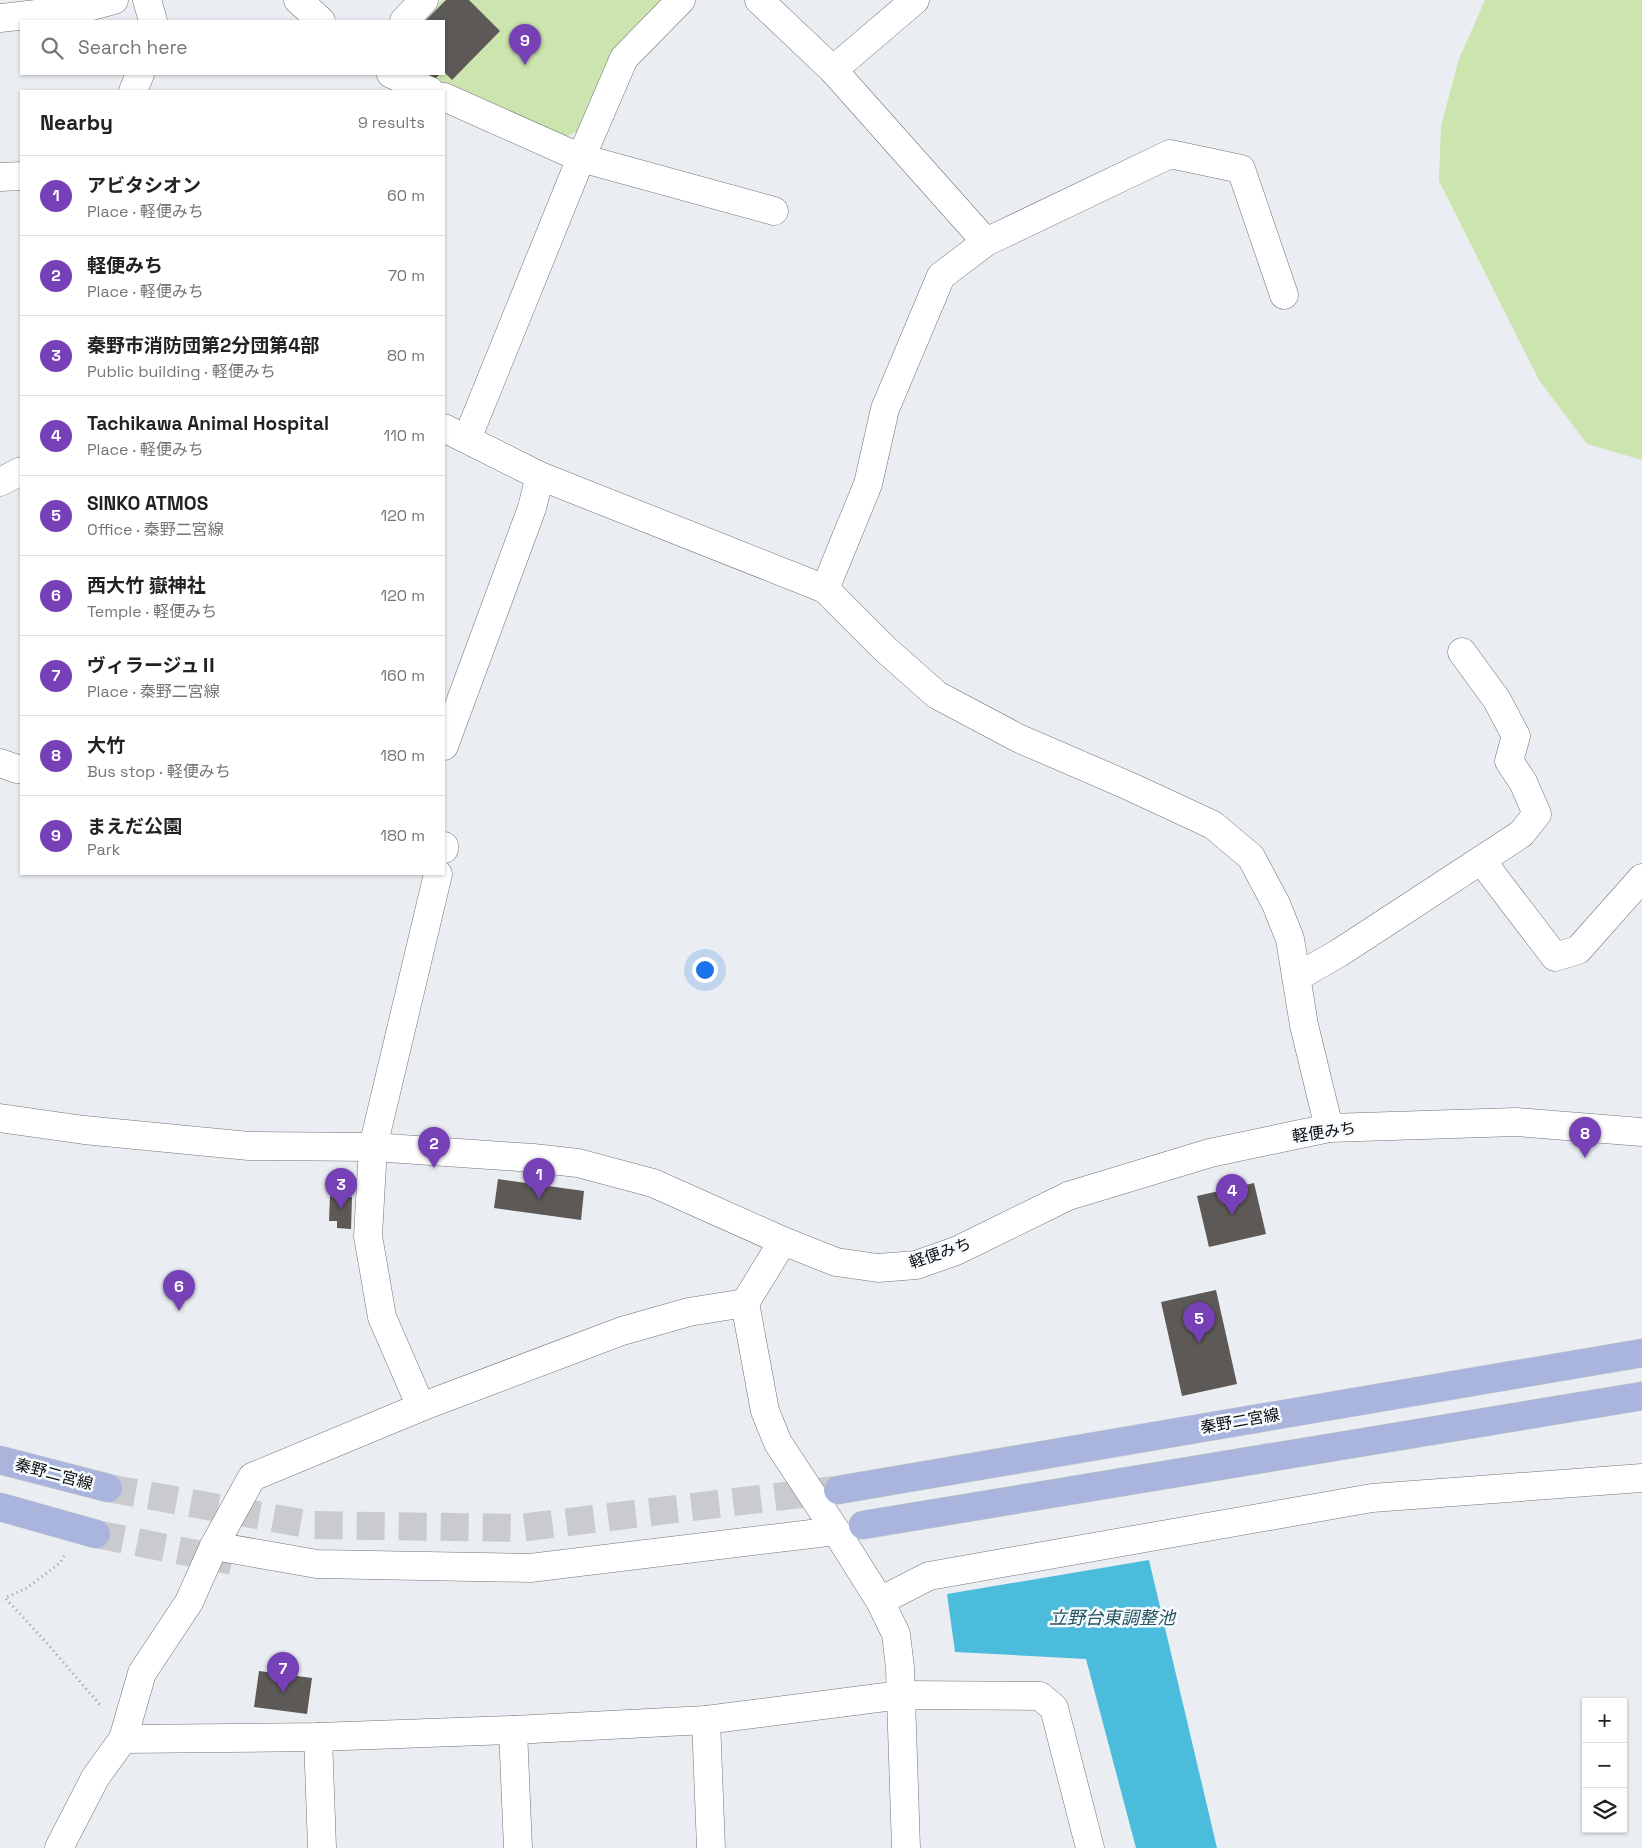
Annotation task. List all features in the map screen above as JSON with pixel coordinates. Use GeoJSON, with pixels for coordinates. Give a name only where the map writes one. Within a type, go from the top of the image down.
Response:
{"type":"FeatureCollection","features":[{"type":"Feature","properties":{"kind":"main road","name":"秦野二宮線"},"geometry":{"type":"LineString","coordinates":[[838,1490],[1642,1352]]}},
{"type":"Feature","properties":{"kind":"main road"},"geometry":{"type":"LineString","coordinates":[[863,1525],[1642,1396]]}},
{"type":"Feature","properties":{"kind":"main road","name":"秦野二宮線"},"geometry":{"type":"LineString","coordinates":[[0,1460],[108,1488]]}},
{"type":"Feature","properties":{"kind":"main road"},"geometry":{"type":"LineString","coordinates":[[0,1508],[96,1534]]}},
{"type":"Feature","properties":{"kind":"street"},"geometry":{"type":"LineString","coordinates":[[0,18],[81,9],[114,0]]}},
{"type":"Feature","properties":{"kind":"street"},"geometry":{"type":"LineString","coordinates":[[147,0],[153,20]]}},
{"type":"Feature","properties":{"kind":"street"},"geometry":{"type":"LineString","coordinates":[[298,0],[320,20]]}},
{"type":"Feature","properties":{"kind":"street"},"geometry":{"type":"LineString","coordinates":[[405,20],[424,0]]}},
{"type":"Feature","properties":{"kind":"street"},"geometry":{"type":"LineString","coordinates":[[681,0],[624,58],[581,158],[456,434],[540,476],[825,590],[885,649],[938,695],[1018,738],[1129,786],[1213,826],[1251,857],[1276,904],[1290,939],[1304,1025],[1329,1128]]}},
{"type":"Feature","properties":{"kind":"street"},"geometry":{"type":"LineString","coordinates":[[759,0],[833,70],[986,242]]}},
{"type":"Feature","properties":{"kind":"street"},"geometry":{"type":"LineString","coordinates":[[833,70],[915,0]]}},
{"type":"Feature","properties":{"kind":"street"},"geometry":{"type":"LineString","coordinates":[[134,90],[140,75]]}},
{"type":"Feature","properties":{"kind":"street"},"geometry":{"type":"LineString","coordinates":[[392,75],[428,90]]}},
{"type":"Feature","properties":{"kind":"street"},"geometry":{"type":"LineString","coordinates":[[445,97],[581,158],[774,211]]}},
{"type":"Feature","properties":{"kind":"street"},"geometry":{"type":"LineString","coordinates":[[825,590],[868,484],[885,409],[941,276],[986,242],[1170,154],[1241,169],[1284,295]]}},
{"type":"Feature","properties":{"kind":"street"},"geometry":{"type":"LineString","coordinates":[[0,177],[20,176]]}},
{"type":"Feature","properties":{"kind":"street"},"geometry":{"type":"LineString","coordinates":[[0,482],[20,472]]}},
{"type":"Feature","properties":{"kind":"street"},"geometry":{"type":"LineString","coordinates":[[445,743],[528,517],[540,476]]}},
{"type":"Feature","properties":{"kind":"street"},"geometry":{"type":"LineString","coordinates":[[1297,977],[1339,952],[1521,834],[1537,814],[1523,782],[1509,761],[1516,736],[1497,700],[1462,652]]}},
{"type":"Feature","properties":{"kind":"street"},"geometry":{"type":"LineString","coordinates":[[0,762],[20,769]]}},
{"type":"Feature","properties":{"kind":"street"},"geometry":{"type":"LineString","coordinates":[[1481,860],[1555,957],[1578,950],[1642,878]]}},
{"type":"Feature","properties":{"kind":"street"},"geometry":{"type":"LineString","coordinates":[[422,1407],[382,1317],[368,1236],[373,1147],[438,875]]}},
{"type":"Feature","properties":{"kind":"street","name":"軽便みち"},"geometry":{"type":"LineString","coordinates":[[0,1118],[84,1130],[249,1146],[373,1147],[578,1163],[653,1183],[783,1241],[836,1262],[878,1268],[916,1265],[956,1251],[1068,1196],[1210,1153],[1329,1128],[1516,1122],[1642,1132]]}},
{"type":"Feature","properties":{"kind":"street"},"geometry":{"type":"LineString","coordinates":[[783,1241],[745,1303],[765,1411],[778,1443],[880,1601],[896,1634],[901,1695],[906,1848]]}},
{"type":"Feature","properties":{"kind":"street"},"geometry":{"type":"LineString","coordinates":[[59,1848],[95,1778],[123,1739],[142,1673],[189,1602],[214,1546],[252,1478],[422,1407],[622,1331],[689,1312],[745,1303]]}},
{"type":"Feature","properties":{"kind":"street"},"geometry":{"type":"LineString","coordinates":[[880,1601],[929,1576],[1372,1498],[1642,1478]]}},
{"type":"Feature","properties":{"kind":"street"},"geometry":{"type":"LineString","coordinates":[[214,1546],[316,1564],[530,1568],[836,1531]]}},
{"type":"Feature","properties":{"kind":"street"},"geometry":{"type":"LineString","coordinates":[[123,1739],[318,1737],[513,1730],[706,1720],[901,1695],[1040,1696],[1054,1708],[1090,1848]]}},
{"type":"Feature","properties":{"kind":"street"},"geometry":{"type":"LineString","coordinates":[[706,1720],[711,1848]]}},
{"type":"Feature","properties":{"kind":"street"},"geometry":{"type":"LineString","coordinates":[[513,1730],[518,1848]]}},
{"type":"Feature","properties":{"kind":"street"},"geometry":{"type":"LineString","coordinates":[[318,1737],[322,1848]]}},
{"type":"Feature","properties":{"kind":"path"},"geometry":{"type":"LineString","coordinates":[[66,1548],[61,1562],[27,1588],[5,1598],[102,1707]]}},
{"type":"Feature","properties":{"kind":"green space"},"geometry":{"type":"Polygon","coordinates":[[[442,0],[664,0],[580,130],[565,137],[417,75],[445,75],[445,20],[422,20],[442,0]]]}},
{"type":"Feature","properties":{"kind":"green space"},"geometry":{"type":"Polygon","coordinates":[[[1485,0],[1642,0],[1642,460],[1587,444],[1539,380],[1439,181],[1441,126],[1459,59],[1485,0]]]}},
{"type":"Feature","properties":{"kind":"water","name":"立野台東調整池"},"geometry":{"type":"Polygon","coordinates":[[[1149,1560],[1217,1848],[1136,1848],[1086,1659],[955,1652],[947,1594],[1149,1560]]]}},
{"type":"Feature","properties":{"kind":"building"},"geometry":{"type":"Polygon","coordinates":[[[446,0],[469,0],[500,31],[452,80],[445,73],[445,20],[426,20],[446,0]]]}},
{"type":"Feature","properties":{"kind":"building"},"geometry":{"type":"Polygon","coordinates":[[[429,75],[439,75],[434,80],[429,75]]]}},
{"type":"Feature","properties":{"kind":"building"},"geometry":{"type":"Polygon","coordinates":[[[498,1179],[584,1191],[581,1220],[494,1208],[498,1179]]]}},
{"type":"Feature","properties":{"kind":"building"},"geometry":{"type":"Polygon","coordinates":[[[1254,1183],[1266,1234],[1209,1247],[1197,1196],[1254,1183]]]}},
{"type":"Feature","properties":{"kind":"building"},"geometry":{"type":"Polygon","coordinates":[[[330,1196],[352,1197],[351,1229],[337,1228],[337,1221],[329,1221],[330,1196]]]}},
{"type":"Feature","properties":{"kind":"building"},"geometry":{"type":"Polygon","coordinates":[[[1216,1290],[1237,1384],[1182,1396],[1161,1302],[1216,1290]]]}},
{"type":"Feature","properties":{"kind":"building"},"geometry":{"type":"Polygon","coordinates":[[[259,1671],[312,1678],[307,1714],[254,1707],[259,1671]]]}},
{"type":"Feature","properties":{"kind":"tunnel"},"geometry":{"type":"LineString","coordinates":[[108,1488],[312,1525],[519,1528],[834,1490]]}},
{"type":"Feature","properties":{"kind":"tunnel"},"geometry":{"type":"LineString","coordinates":[[96,1534],[232,1561]]}},
{"type":"Feature","properties":{"kind":"place","name":"まえだ公園"},"geometry":{"type":"Point","coordinates":[525,65]}},
{"type":"Feature","properties":{"kind":"place","name":"大竹"},"geometry":{"type":"Point","coordinates":[1585,1158]}},
{"type":"Feature","properties":{"kind":"place","name":"軽便みち"},"geometry":{"type":"Point","coordinates":[434,1168]}},
{"type":"Feature","properties":{"kind":"place","name":"アビタシオン"},"geometry":{"type":"Point","coordinates":[539,1199]}},
{"type":"Feature","properties":{"kind":"place","name":"秦野市消防団第2分団第4部"},"geometry":{"type":"Point","coordinates":[341,1209]}},
{"type":"Feature","properties":{"kind":"place","name":"Tachikawa Animal Hospital"},"geometry":{"type":"Point","coordinates":[1232,1215]}},
{"type":"Feature","properties":{"kind":"place","name":"西大竹 嶽神社"},"geometry":{"type":"Point","coordinates":[179,1311]}},
{"type":"Feature","properties":{"kind":"place","name":"SINKO ATMOS"},"geometry":{"type":"Point","coordinates":[1199,1343]}},
{"type":"Feature","properties":{"kind":"place","name":"ヴィラージュⅡ"},"geometry":{"type":"Point","coordinates":[283,1693]}}]}
